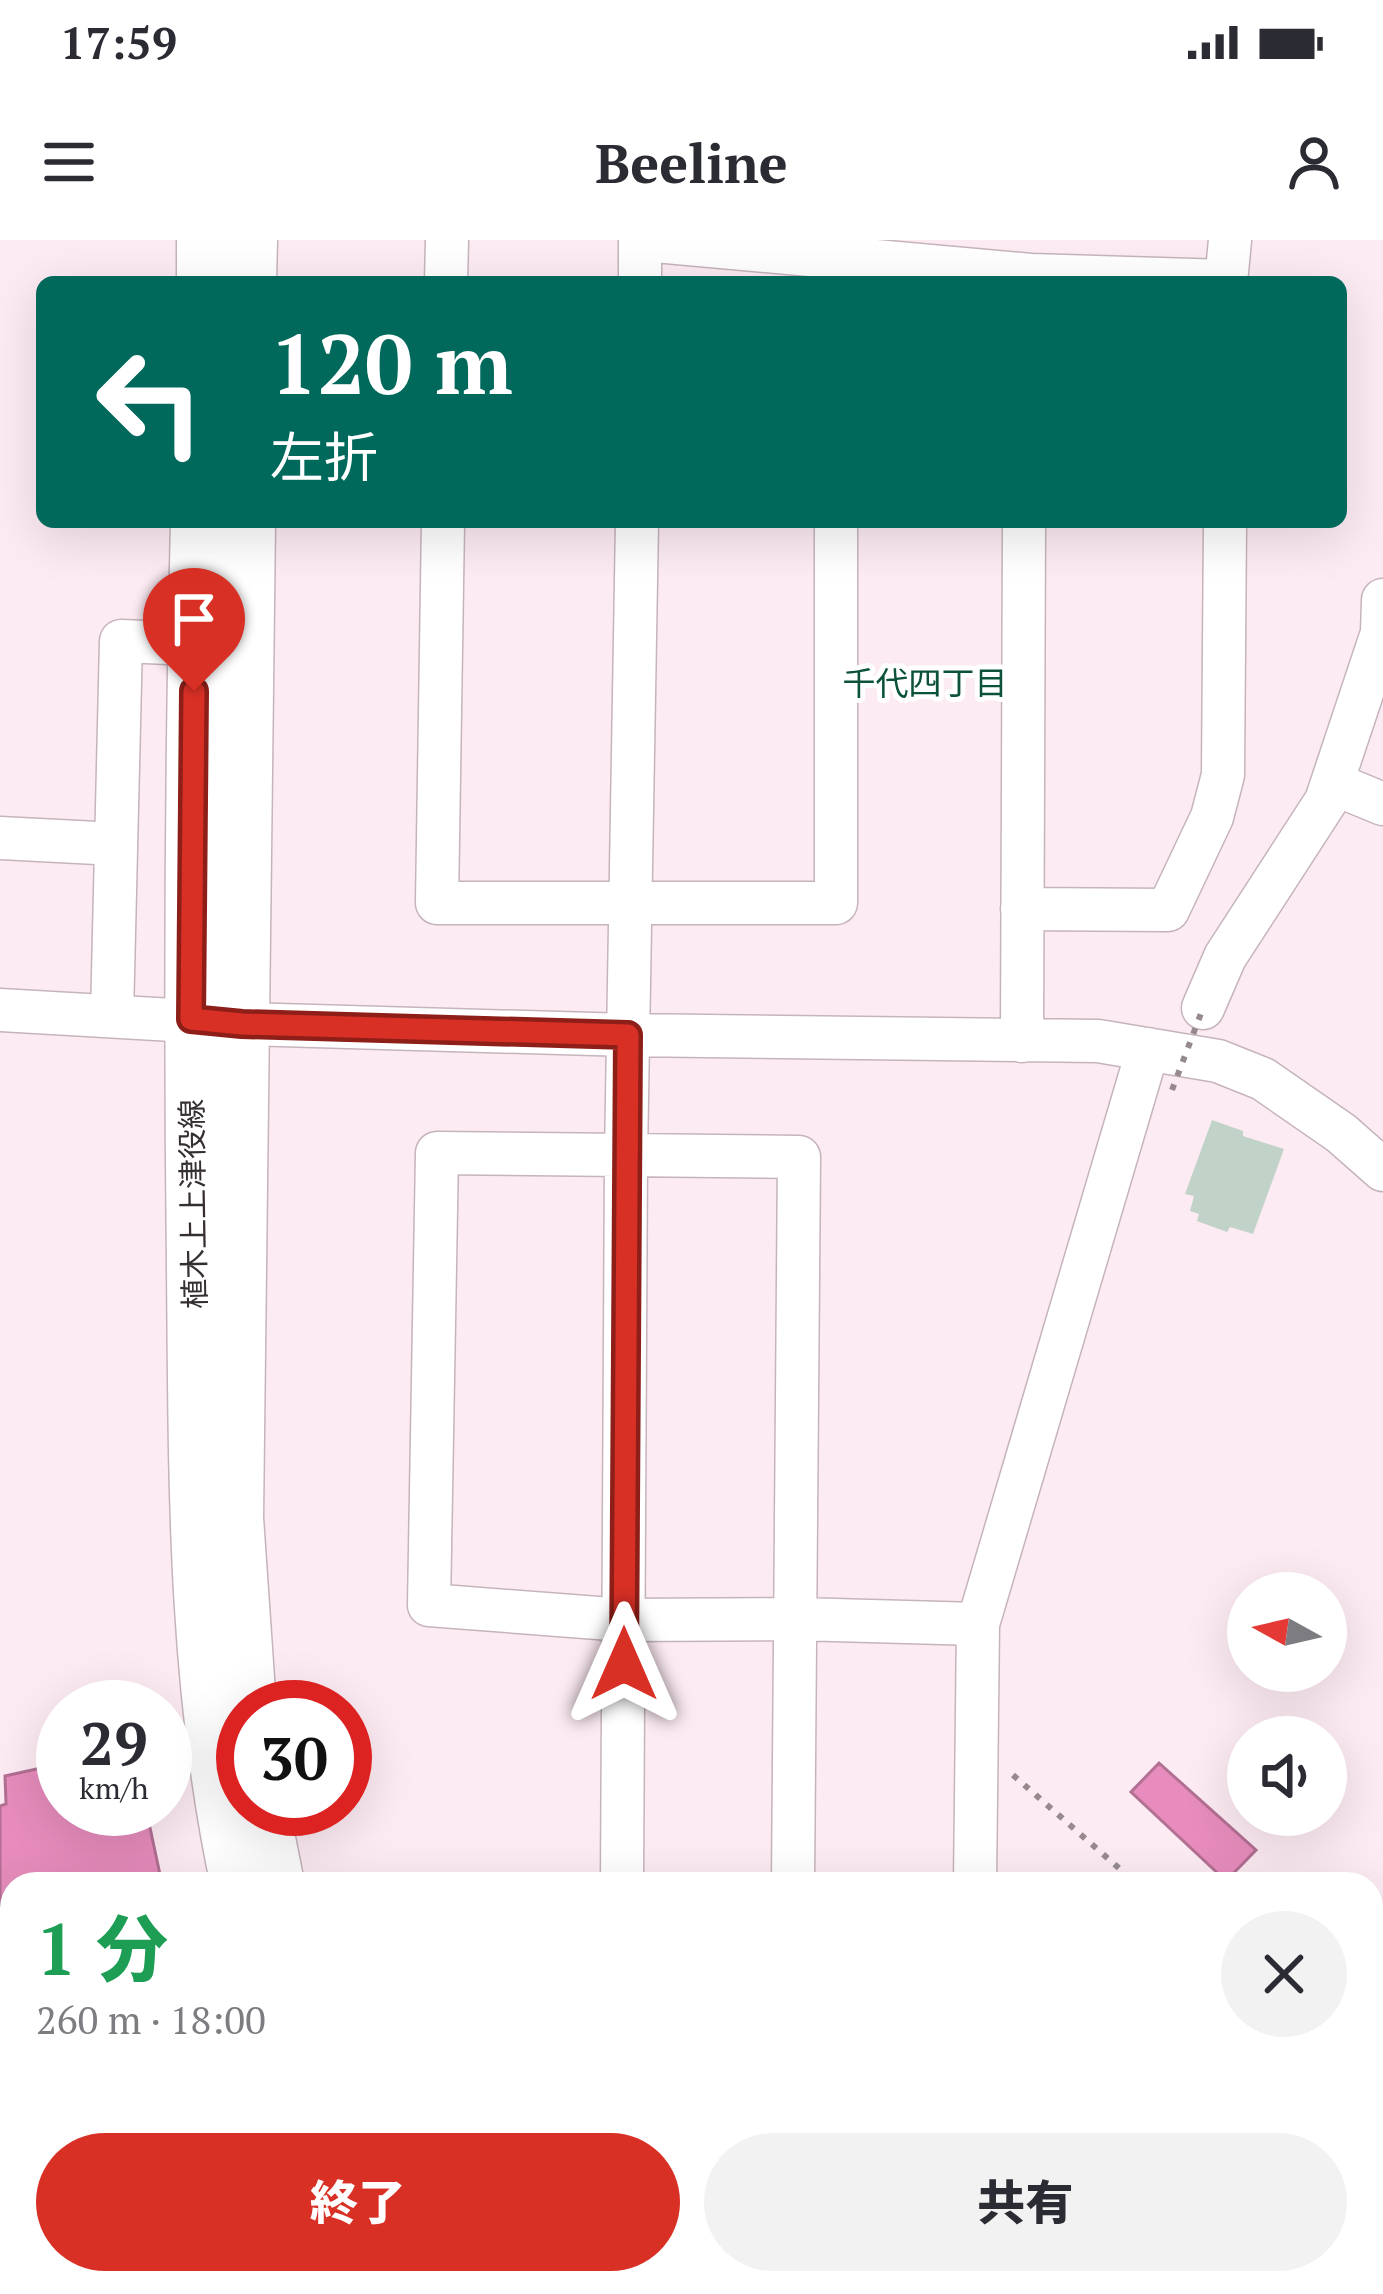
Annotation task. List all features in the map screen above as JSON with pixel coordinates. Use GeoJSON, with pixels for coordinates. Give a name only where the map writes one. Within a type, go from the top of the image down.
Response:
{"type":"FeatureCollection","features":[{"type":"Feature","properties":{"kind":"main road"},"geometry":{"type":"LineString","coordinates":[[204,240],[204,276]]}},
{"type":"Feature","properties":{"kind":"main road"},"geometry":{"type":"LineString","coordinates":[[250,240],[250,276]]}},
{"type":"Feature","properties":{"kind":"main road","name":"植木上上津役線"},"geometry":{"type":"LineString","coordinates":[[198,528],[195,644],[247,1680]]}},
{"type":"Feature","properties":{"kind":"main road","name":"植木上上津役線"},"geometry":{"type":"LineString","coordinates":[[236,1872],[207,1700],[196,1530],[217,1022],[248,528]]}},
{"type":"Feature","properties":{"kind":"main road"},"geometry":{"type":"LineString","coordinates":[[267,1836],[275,1872]]}},
{"type":"Feature","properties":{"kind":"street"},"geometry":{"type":"LineString","coordinates":[[446,276],[447,240]]}},
{"type":"Feature","properties":{"kind":"street"},"geometry":{"type":"LineString","coordinates":[[640,276],[642,240],[836,260],[1031,266],[1153,276]]}},
{"type":"Feature","properties":{"kind":"street"},"geometry":{"type":"LineString","coordinates":[[1227,276],[1230,240]]}},
{"type":"Feature","properties":{"kind":"street"},"geometry":{"type":"LineString","coordinates":[[442,528],[436,903],[836,903],[836,528]]}},
{"type":"Feature","properties":{"kind":"street"},"geometry":{"type":"LineString","coordinates":[[622,1872],[626,1156],[637,528]]}},
{"type":"Feature","properties":{"kind":"street"},"geometry":{"type":"LineString","coordinates":[[1022,1041],[1024,528]]}},
{"type":"Feature","properties":{"kind":"street"},"geometry":{"type":"LineString","coordinates":[[1022,909],[1168,910],[1212,817],[1223,775],[1225,528]]}},
{"type":"Feature","properties":{"kind":"street"},"geometry":{"type":"LineString","coordinates":[[1203,1008],[1225,957],[1326,801],[1383,633],[1383,600]]}},
{"type":"Feature","properties":{"kind":"street"},"geometry":{"type":"LineString","coordinates":[[112,1016],[122,641],[195,644]]}},
{"type":"Feature","properties":{"kind":"street"},"geometry":{"type":"LineString","coordinates":[[1332,783],[1383,805]]}},
{"type":"Feature","properties":{"kind":"street"},"geometry":{"type":"LineString","coordinates":[[0,838],[116,844]]}},
{"type":"Feature","properties":{"kind":"street"},"geometry":{"type":"LineString","coordinates":[[0,1010],[628,1035],[1099,1041],[1218,1061],[1263,1079],[1341,1133],[1383,1170]]}},
{"type":"Feature","properties":{"kind":"street"},"geometry":{"type":"LineString","coordinates":[[975,1872],[978,1624],[1148,1049]]}},
{"type":"Feature","properties":{"kind":"street"},"geometry":{"type":"LineString","coordinates":[[793,1872],[798,1619],[799,1157],[437,1153],[428,1605],[624,1619],[798,1619],[978,1624]]}},
{"type":"Feature","properties":{"kind":"path"},"geometry":{"type":"LineString","coordinates":[[1172,1090],[1203,1008]]}},
{"type":"Feature","properties":{"kind":"path"},"geometry":{"type":"LineString","coordinates":[[1003,1765],[1123,1872]]}},
{"type":"Feature","properties":{"kind":"shaded area"},"geometry":{"type":"Polygon","coordinates":[[[1159,1763],[1227,1824],[1227,1836],[1240,1836],[1256,1850],[1235,1872],[1216,1872],[1131,1792],[1159,1763]]]}},
{"type":"Feature","properties":{"kind":"shaded area"},"geometry":{"type":"Polygon","coordinates":[[[36,1769],[36,1836],[152,1836],[159,1872],[0,1872],[0,1806],[6,1804],[5,1776],[36,1769]]]}},
{"type":"Feature","properties":{"kind":"building"},"geometry":{"type":"Polygon","coordinates":[[[1212,1120],[1284,1149],[1253,1234],[1230,1227],[1227,1232],[1197,1221],[1199,1214],[1190,1211],[1194,1196],[1185,1194],[1212,1120]]]}},
{"type":"Feature","properties":{"kind":"district","name":"千代四丁目"},"geometry":{"type":"Point","coordinates":[925,682]}},
{"type":"Feature","properties":{"kind":"route"},"geometry":{"type":"LineString","coordinates":[[194,691],[191,1019],[628,1035],[624,1664]]}}]}
